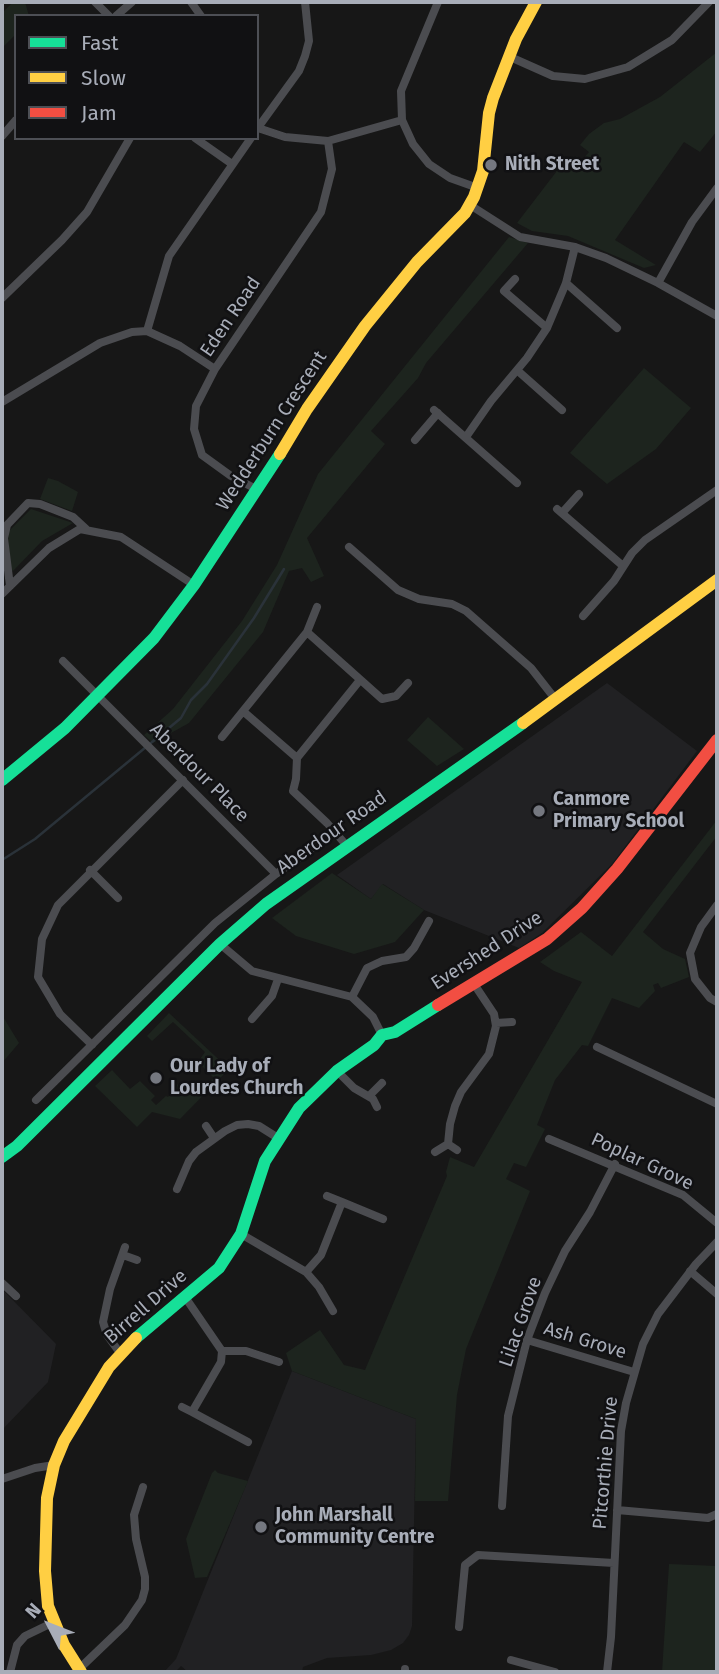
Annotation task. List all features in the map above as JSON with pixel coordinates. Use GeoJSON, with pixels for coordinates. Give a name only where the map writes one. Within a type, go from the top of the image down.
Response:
{"type":"FeatureCollection","features":[{"type":"Feature","properties":{"kind":"street"},"geometry":{"type":"LineString","coordinates":[[94,2],[107,14]]}},
{"type":"Feature","properties":{"kind":"street"},"geometry":{"type":"LineString","coordinates":[[118,14],[132,2]]}},
{"type":"Feature","properties":{"kind":"street"},"geometry":{"type":"LineString","coordinates":[[259,127],[299,71],[305,56],[309,41],[305,2]]}},
{"type":"Feature","properties":{"kind":"street"},"geometry":{"type":"LineString","coordinates":[[438,2],[401,91],[402,120],[413,144],[429,164],[450,178],[478,188]]}},
{"type":"Feature","properties":{"kind":"street","name":"Wedderburn Crescent"},"geometry":{"type":"LineString","coordinates":[[2,780],[65,728],[154,638],[194,585],[258,490],[307,410],[365,326],[417,262],[452,228],[470,205],[483,171],[489,113],[508,56],[536,2]]}},
{"type":"Feature","properties":{"kind":"street"},"geometry":{"type":"LineString","coordinates":[[508,56],[553,76],[585,79],[628,67],[672,40],[709,2]]}},
{"type":"Feature","properties":{"kind":"street"},"geometry":{"type":"LineString","coordinates":[[259,128],[285,137],[328,141],[402,120]]}},
{"type":"Feature","properties":{"kind":"street"},"geometry":{"type":"LineString","coordinates":[[2,136],[14,122]]}},
{"type":"Feature","properties":{"kind":"street"},"geometry":{"type":"LineString","coordinates":[[2,298],[87,212],[129,140]]}},
{"type":"Feature","properties":{"kind":"street"},"geometry":{"type":"LineString","coordinates":[[198,140],[232,164]]}},
{"type":"Feature","properties":{"kind":"street"},"geometry":{"type":"LineString","coordinates":[[147,331],[169,256],[250,140]]}},
{"type":"Feature","properties":{"kind":"street","name":"Eden Road"},"geometry":{"type":"LineString","coordinates":[[258,490],[231,476],[202,455],[194,429],[196,406],[215,369],[321,212],[331,169],[328,141]]}},
{"type":"Feature","properties":{"kind":"street"},"geometry":{"type":"LineString","coordinates":[[659,283],[692,222],[717,188]]}},
{"type":"Feature","properties":{"kind":"street"},"geometry":{"type":"LineString","coordinates":[[470,205],[520,236],[575,247],[631,269],[717,316]]}},
{"type":"Feature","properties":{"kind":"street"},"geometry":{"type":"LineString","coordinates":[[466,438],[491,401],[518,371],[547,328],[566,283],[575,247]]}},
{"type":"Feature","properties":{"kind":"street"},"geometry":{"type":"LineString","coordinates":[[515,279],[504,291],[547,328]]}},
{"type":"Feature","properties":{"kind":"street"},"geometry":{"type":"LineString","coordinates":[[566,283],[617,328]]}},
{"type":"Feature","properties":{"kind":"street"},"geometry":{"type":"LineString","coordinates":[[2,402],[115,336],[132,331],[147,331],[180,346],[215,369]]}},
{"type":"Feature","properties":{"kind":"street"},"geometry":{"type":"LineString","coordinates":[[518,371],[562,410]]}},
{"type":"Feature","properties":{"kind":"street"},"geometry":{"type":"LineString","coordinates":[[415,440],[436,411],[517,483]]}},
{"type":"Feature","properties":{"kind":"street"},"geometry":{"type":"LineString","coordinates":[[583,616],[614,581],[632,553],[660,528],[717,490]]}},
{"type":"Feature","properties":{"kind":"street"},"geometry":{"type":"LineString","coordinates":[[579,494],[560,511],[623,566]]}},
{"type":"Feature","properties":{"kind":"street"},"geometry":{"type":"LineString","coordinates":[[10,586],[4,538],[7,525],[28,503],[40,504],[73,517],[86,530]]}},
{"type":"Feature","properties":{"kind":"street"},"geometry":{"type":"LineString","coordinates":[[2,594],[49,548],[80,528],[121,537],[194,585]]}},
{"type":"Feature","properties":{"kind":"street"},"geometry":{"type":"LineString","coordinates":[[349,547],[398,590],[419,599],[452,604],[466,611],[531,668],[556,700]]}},
{"type":"Feature","properties":{"kind":"street","name":"Aberdour Road"},"geometry":{"type":"LineString","coordinates":[[2,1157],[17,1146],[220,944],[266,904],[556,700],[717,580]]}},
{"type":"Feature","properties":{"kind":"street"},"geometry":{"type":"LineString","coordinates":[[222,737],[307,632],[317,607]]}},
{"type":"Feature","properties":{"kind":"street"},"geometry":{"type":"LineString","coordinates":[[307,632],[382,699],[397,696],[408,683]]}},
{"type":"Feature","properties":{"kind":"street"},"geometry":{"type":"LineString","coordinates":[[63,661],[99,695]]}},
{"type":"Feature","properties":{"kind":"street"},"geometry":{"type":"LineString","coordinates":[[347,846],[293,791],[297,758],[360,680]]}},
{"type":"Feature","properties":{"kind":"street","name":"Aberdour Place"},"geometry":{"type":"LineString","coordinates":[[99,695],[276,874]]}},
{"type":"Feature","properties":{"kind":"street"},"geometry":{"type":"LineString","coordinates":[[244,712],[297,758]]}},
{"type":"Feature","properties":{"kind":"street","name":"Evershed Drive"},"geometry":{"type":"LineString","coordinates":[[337,1071],[374,1045],[382,1035],[395,1032],[542,943],[582,908],[617,869],[717,740]]}},
{"type":"Feature","properties":{"kind":"street"},"geometry":{"type":"LineString","coordinates":[[92,1045],[60,1014],[38,977],[42,939],[58,905],[90,870],[183,780]]}},
{"type":"Feature","properties":{"kind":"street","name":"Aberdour Road"},"geometry":{"type":"LineString","coordinates":[[36,1100],[215,923],[317,845]]}},
{"type":"Feature","properties":{"kind":"street"},"geometry":{"type":"LineString","coordinates":[[90,870],[118,898]]}},
{"type":"Feature","properties":{"kind":"street"},"geometry":{"type":"LineString","coordinates":[[717,905],[701,927],[690,953],[695,979],[710,998],[717,1002]]}},
{"type":"Feature","properties":{"kind":"street"},"geometry":{"type":"LineString","coordinates":[[352,997],[367,968],[382,961],[406,957],[429,921]]}},
{"type":"Feature","properties":{"kind":"street"},"geometry":{"type":"LineString","coordinates":[[220,944],[252,971],[352,997],[373,1017],[382,1035]]}},
{"type":"Feature","properties":{"kind":"street"},"geometry":{"type":"LineString","coordinates":[[252,1019],[272,996],[278,979]]}},
{"type":"Feature","properties":{"kind":"street"},"geometry":{"type":"LineString","coordinates":[[449,1144],[450,1124],[461,1092],[489,1054],[494,1040],[494,1014],[474,984]]}},
{"type":"Feature","properties":{"kind":"street"},"geometry":{"type":"LineString","coordinates":[[496,1023],[512,1022]]}},
{"type":"Feature","properties":{"kind":"street"},"geometry":{"type":"LineString","coordinates":[[597,1047],[717,1104]]}},
{"type":"Feature","properties":{"kind":"street"},"geometry":{"type":"LineString","coordinates":[[337,1071],[354,1088],[373,1099],[377,1107]]}},
{"type":"Feature","properties":{"kind":"street","name":"Birrell Drive"},"geometry":{"type":"LineString","coordinates":[[80,1671],[54,1622],[46,1589],[47,1498],[54,1465],[70,1430],[120,1353],[219,1268],[241,1234],[265,1161],[278,1138],[299,1108],[337,1071]]}},
{"type":"Feature","properties":{"kind":"street"},"geometry":{"type":"LineString","coordinates":[[56,1081],[69,1093]]}},
{"type":"Feature","properties":{"kind":"street"},"geometry":{"type":"LineString","coordinates":[[369,1096],[382,1083]]}},
{"type":"Feature","properties":{"kind":"street"},"geometry":{"type":"LineString","coordinates":[[177,1189],[189,1161],[196,1152],[237,1125],[259,1126],[278,1138]]}},
{"type":"Feature","properties":{"kind":"street"},"geometry":{"type":"LineString","coordinates":[[206,1126],[214,1138]]}},
{"type":"Feature","properties":{"kind":"street","name":"Poplar Grove"},"geometry":{"type":"LineString","coordinates":[[549,1139],[615,1164],[683,1195],[717,1223]]}},
{"type":"Feature","properties":{"kind":"street"},"geometry":{"type":"LineString","coordinates":[[449,1144],[457,1150]]}},
{"type":"Feature","properties":{"kind":"street"},"geometry":{"type":"LineString","coordinates":[[435,1152],[449,1144]]}},
{"type":"Feature","properties":{"kind":"street","name":"Lilac Grove"},"geometry":{"type":"LineString","coordinates":[[502,1506],[508,1416],[527,1340],[565,1251],[590,1212],[615,1164]]}},
{"type":"Feature","properties":{"kind":"street"},"geometry":{"type":"LineString","coordinates":[[327,1196],[383,1219]]}},
{"type":"Feature","properties":{"kind":"street"},"geometry":{"type":"LineString","coordinates":[[306,1272],[321,1255],[342,1202]]}},
{"type":"Feature","properties":{"kind":"street"},"geometry":{"type":"LineString","coordinates":[[241,1234],[306,1272],[319,1287],[333,1311]]}},
{"type":"Feature","properties":{"kind":"street","name":"Pitcorthie Drive"},"geometry":{"type":"LineString","coordinates":[[607,1672],[621,1431],[634,1372],[643,1344],[658,1314],[690,1271],[717,1242]]}},
{"type":"Feature","properties":{"kind":"street"},"geometry":{"type":"LineString","coordinates":[[120,1353],[107,1335],[103,1322],[110,1289],[124,1251],[137,1260]]}},
{"type":"Feature","properties":{"kind":"street"},"geometry":{"type":"LineString","coordinates":[[690,1271],[717,1294]]}},
{"type":"Feature","properties":{"kind":"street"},"geometry":{"type":"LineString","coordinates":[[2,1283],[16,1296]]}},
{"type":"Feature","properties":{"kind":"street"},"geometry":{"type":"LineString","coordinates":[[185,1297],[222,1351],[221,1362],[192,1412]]}},
{"type":"Feature","properties":{"kind":"street","name":"Ash Grove"},"geometry":{"type":"LineString","coordinates":[[527,1340],[634,1372]]}},
{"type":"Feature","properties":{"kind":"street"},"geometry":{"type":"LineString","coordinates":[[222,1351],[246,1351],[279,1362]]}},
{"type":"Feature","properties":{"kind":"street"},"geometry":{"type":"LineString","coordinates":[[182,1407],[248,1442]]}},
{"type":"Feature","properties":{"kind":"street"},"geometry":{"type":"LineString","coordinates":[[2,1479],[34,1468],[54,1465]]}},
{"type":"Feature","properties":{"kind":"street"},"geometry":{"type":"LineString","coordinates":[[80,1671],[125,1625],[142,1600],[145,1577],[136,1539],[134,1515],[143,1487]]}},
{"type":"Feature","properties":{"kind":"street"},"geometry":{"type":"LineString","coordinates":[[617,1510],[708,1517],[717,1514]]}},
{"type":"Feature","properties":{"kind":"street"},"geometry":{"type":"LineString","coordinates":[[459,1627],[465,1565],[478,1555],[614,1563]]}},
{"type":"Feature","properties":{"kind":"street"},"geometry":{"type":"LineString","coordinates":[[10,1672],[17,1645],[25,1636],[54,1622]]}},
{"type":"Feature","properties":{"kind":"street"},"geometry":{"type":"LineString","coordinates":[[510,1660],[555,1672]]}},
{"type":"Feature","properties":{"kind":"shaded area"},"geometry":{"type":"Polygon","coordinates":[[[13,2],[25,2],[28,14],[14,14],[14,36],[2,48],[2,13],[13,2]]]}},
{"type":"Feature","properties":{"kind":"shaded area"},"geometry":{"type":"Polygon","coordinates":[[[717,52],[717,131],[700,152],[684,142],[615,240],[656,265],[644,268],[568,236],[532,231],[517,223],[563,163],[577,156],[582,160],[589,152],[580,145],[589,134],[604,123],[620,119],[660,97],[717,52]]]}},
{"type":"Feature","properties":{"kind":"shaded area"},"geometry":{"type":"Polygon","coordinates":[[[509,237],[528,243],[426,363],[418,378],[371,431],[385,444],[307,538],[324,576],[311,582],[302,568],[289,571],[263,632],[189,723],[153,743],[144,735],[173,709],[242,621],[277,565],[318,474],[509,237]]]}},
{"type":"Feature","properties":{"kind":"shaded area"},"geometry":{"type":"Polygon","coordinates":[[[644,368],[691,408],[656,449],[607,484],[570,453],[644,368]]]}},
{"type":"Feature","properties":{"kind":"shaded area"},"geometry":{"type":"Polygon","coordinates":[[[48,478],[78,492],[72,511],[40,499],[48,478]]]}},
{"type":"Feature","properties":{"kind":"shaded area"},"geometry":{"type":"Polygon","coordinates":[[[31,509],[73,523],[42,541],[13,571],[10,568],[8,532],[31,509]]]}},
{"type":"Feature","properties":{"kind":"shaded area","name":"Canmore Primary School"},"geometry":{"type":"Polygon","coordinates":[[[607,683],[697,751],[612,864],[542,933],[519,948],[424,910],[383,884],[371,899],[337,875],[607,683]]]}},
{"type":"Feature","properties":{"kind":"shaded area"},"geometry":{"type":"Polygon","coordinates":[[[428,717],[464,749],[437,766],[407,740],[428,717]]]}},
{"type":"Feature","properties":{"kind":"shaded area"},"geometry":{"type":"Polygon","coordinates":[[[717,820],[717,836],[643,932],[663,949],[685,959],[689,977],[661,988],[658,983],[653,985],[655,991],[639,1008],[612,998],[588,1046],[582,1045],[555,1080],[537,1125],[545,1129],[526,1167],[514,1163],[506,1179],[530,1191],[466,1349],[457,1395],[448,1501],[415,1501],[416,1419],[292,1371],[286,1353],[320,1330],[344,1365],[365,1370],[447,1176],[450,1157],[474,1167],[582,982],[554,971],[540,962],[581,932],[612,956],[717,820]]]}},
{"type":"Feature","properties":{"kind":"shaded area"},"geometry":{"type":"Polygon","coordinates":[[[332,873],[371,899],[382,884],[424,910],[395,942],[354,954],[296,936],[272,918],[332,873]]]}},
{"type":"Feature","properties":{"kind":"shaded area"},"geometry":{"type":"Polygon","coordinates":[[[169,1013],[229,1069],[180,1119],[152,1112],[137,1127],[95,1086],[112,1070],[130,1089],[140,1081],[155,1096],[151,1100],[156,1105],[168,1097],[178,1084],[192,1096],[197,1095],[214,1078],[198,1062],[205,1052],[173,1022],[152,1041],[147,1036],[169,1013]]]}},
{"type":"Feature","properties":{"kind":"shaded area"},"geometry":{"type":"Polygon","coordinates":[[[2,1015],[19,1043],[2,1063],[2,1015]]]}},
{"type":"Feature","properties":{"kind":"shaded area"},"geometry":{"type":"Polygon","coordinates":[[[2,1289],[56,1344],[48,1382],[2,1430],[2,1289]]]}},
{"type":"Feature","properties":{"kind":"shaded area"},"geometry":{"type":"Polygon","coordinates":[[[292,1371],[416,1419],[412,1626],[409,1635],[403,1643],[391,1650],[371,1655],[327,1658],[303,1667],[302,1672],[188,1672],[181,1666],[175,1672],[164,1672],[176,1659],[292,1371]]]}},
{"type":"Feature","properties":{"kind":"shaded area"},"geometry":{"type":"Polygon","coordinates":[[[215,1470],[248,1481],[207,1577],[195,1578],[186,1539],[215,1470]]]}},
{"type":"Feature","properties":{"kind":"shaded area"},"geometry":{"type":"Polygon","coordinates":[[[669,1564],[717,1566],[717,1672],[662,1672],[669,1564]]]}},
{"type":"Feature","properties":{"kind":"waterway"},"geometry":{"type":"LineString","coordinates":[[2,860],[35,839],[181,718],[191,700],[207,684],[254,618],[284,569]]}},
{"type":"Feature","properties":{"kind":"traffic: fast"},"geometry":{"type":"LineString","coordinates":[[2,780],[65,728],[154,638],[194,585],[280,454]]}},
{"type":"Feature","properties":{"kind":"traffic: fast"},"geometry":{"type":"LineString","coordinates":[[2,1157],[17,1146],[220,944],[266,904],[523,723]]}},
{"type":"Feature","properties":{"kind":"traffic: fast"},"geometry":{"type":"LineString","coordinates":[[136,1338],[219,1268],[241,1234],[265,1161],[299,1108],[337,1071],[374,1045],[382,1035],[395,1032],[438,1005]]}},
{"type":"Feature","properties":{"kind":"traffic: slow"},"geometry":{"type":"LineString","coordinates":[[280,454],[307,409],[365,326],[417,262],[465,213],[483,171],[493,98],[516,39],[536,2]]}},
{"type":"Feature","properties":{"kind":"traffic: slow"},"geometry":{"type":"LineString","coordinates":[[523,723],[717,580]]}},
{"type":"Feature","properties":{"kind":"traffic: slow"},"geometry":{"type":"LineString","coordinates":[[81,1672],[64,1645],[48,1606],[45,1571],[47,1498],[54,1465],[64,1441],[109,1367],[136,1338]]}},
{"type":"Feature","properties":{"kind":"traffic: jam"},"geometry":{"type":"LineString","coordinates":[[438,1005],[547,939],[582,908],[617,869],[717,740]]}},
{"type":"Feature","properties":{"kind":"place","name":"Nith Street"},"geometry":{"type":"Point","coordinates":[491,165]}},
{"type":"Feature","properties":{"kind":"place","name":"Canmore Primary School"},"geometry":{"type":"Point","coordinates":[539,811]}},
{"type":"Feature","properties":{"kind":"place","name":"Our Lady of Lourdes Church"},"geometry":{"type":"Point","coordinates":[156,1078]}},
{"type":"Feature","properties":{"kind":"place","name":"John Marshall Community Centre"},"geometry":{"type":"Point","coordinates":[261,1527]}}]}
